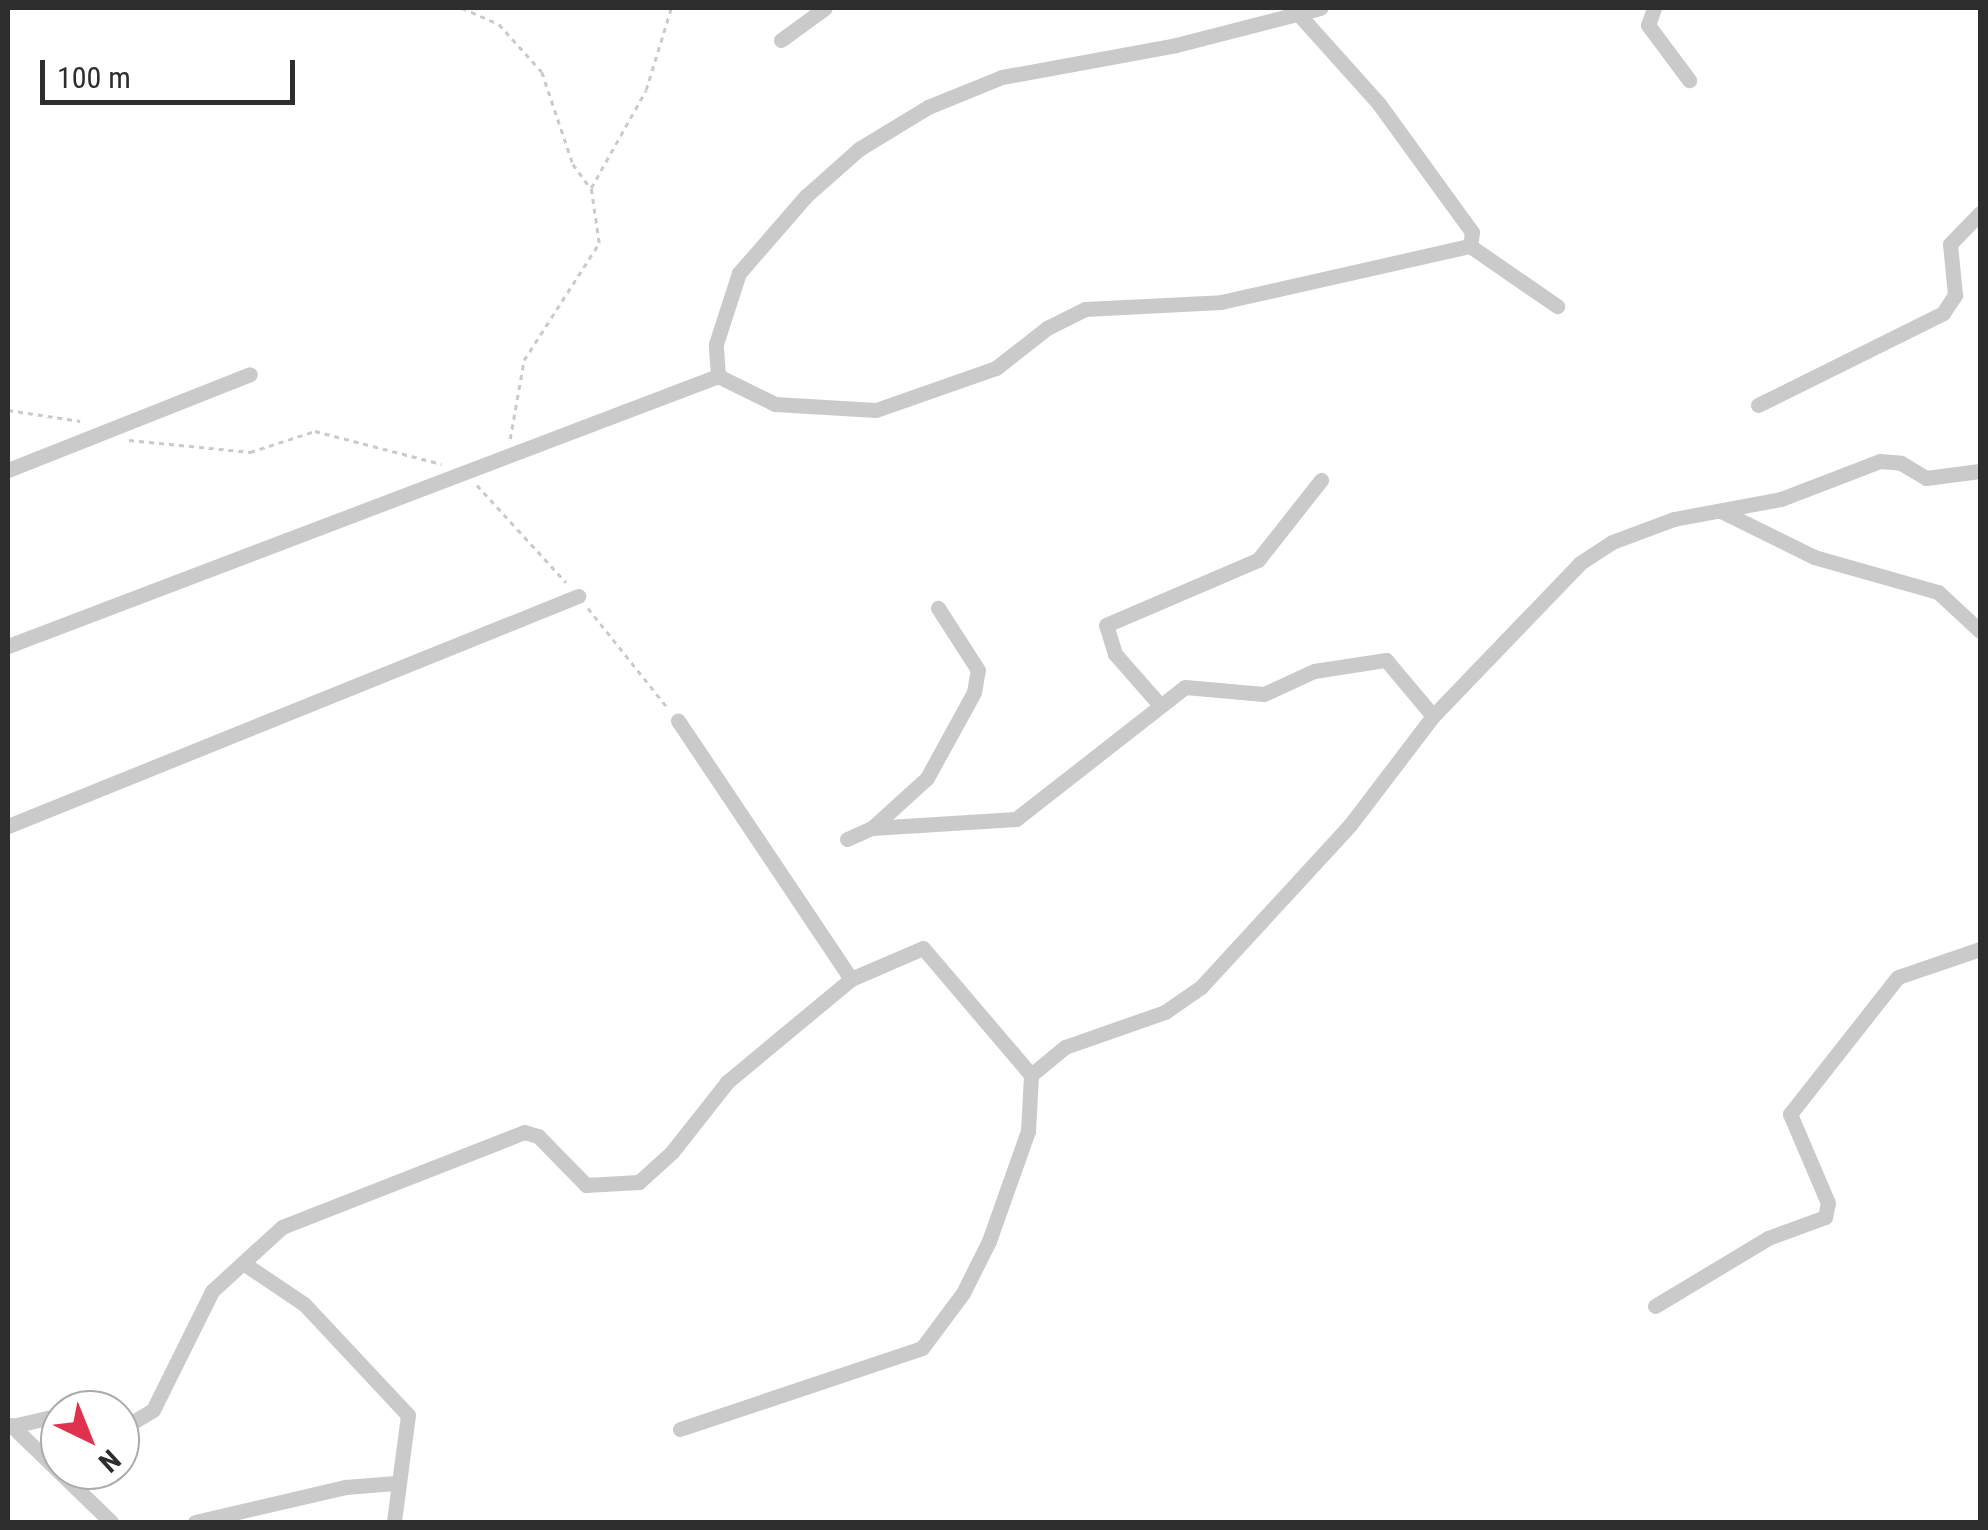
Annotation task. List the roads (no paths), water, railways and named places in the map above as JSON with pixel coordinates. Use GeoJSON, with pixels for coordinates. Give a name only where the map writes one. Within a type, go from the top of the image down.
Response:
{"type":"FeatureCollection","features":[{"type":"Feature","properties":{"kind":"street"},"geometry":{"type":"LineString","coordinates":[[782,40],[825,8]]}},
{"type":"Feature","properties":{"kind":"street"},"geometry":{"type":"LineString","coordinates":[[718,376],[716,344],[739,273],[806,196],[860,148],[928,106],[1002,77],[1176,45],[1294,10],[1320,8]]}},
{"type":"Feature","properties":{"kind":"street"},"geometry":{"type":"LineString","coordinates":[[1654,8],[1648,25],[1689,80]]}},
{"type":"Feature","properties":{"kind":"street"},"geometry":{"type":"LineString","coordinates":[[1294,10],[1379,104],[1472,232],[1470,246]]}},
{"type":"Feature","properties":{"kind":"street"},"geometry":{"type":"LineString","coordinates":[[1758,405],[1943,313],[1955,295],[1950,244],[1980,213]]}},
{"type":"Feature","properties":{"kind":"street"},"geometry":{"type":"LineString","coordinates":[[8,646],[718,376],[775,404],[876,410],[996,368],[1047,328],[1085,310],[1221,302],[1470,246],[1557,306]]}},
{"type":"Feature","properties":{"kind":"street"},"geometry":{"type":"LineString","coordinates":[[8,470],[250,374]]}},
{"type":"Feature","properties":{"kind":"street"},"geometry":{"type":"LineString","coordinates":[[1031,1075],[1066,1047],[1165,1012],[1201,987],[1350,825],[1434,716],[1580,563],[1640,530],[1718,510],[1782,500],[1880,461],[1902,463],[1926,478],[1980,471]]}},
{"type":"Feature","properties":{"kind":"street"},"geometry":{"type":"LineString","coordinates":[[1160,704],[1115,654],[1106,625],[1258,560],[1321,480]]}},
{"type":"Feature","properties":{"kind":"street"},"geometry":{"type":"LineString","coordinates":[[1718,510],[1814,556],[1938,592],[1980,631]]}},
{"type":"Feature","properties":{"kind":"street"},"geometry":{"type":"LineString","coordinates":[[8,826],[578,596]]}},
{"type":"Feature","properties":{"kind":"street"},"geometry":{"type":"LineString","coordinates":[[847,839],[872,828],[927,778],[974,692],[978,670],[938,608]]}},
{"type":"Feature","properties":{"kind":"street"},"geometry":{"type":"LineString","coordinates":[[872,828],[1016,819],[1185,687],[1264,694],[1314,671],[1378,659],[1393,664],[1434,716]]}},
{"type":"Feature","properties":{"kind":"street"},"geometry":{"type":"LineString","coordinates":[[678,721],[851,979]]}},
{"type":"Feature","properties":{"kind":"street"},"geometry":{"type":"LineString","coordinates":[[140,1418],[153,1410],[212,1292],[282,1227],[524,1132],[538,1136],[586,1185],[639,1182],[672,1152],[727,1082],[851,979],[923,948],[1031,1075],[1028,1131],[989,1241],[964,1293],[922,1348],[680,1429]]}},
{"type":"Feature","properties":{"kind":"street"},"geometry":{"type":"LineString","coordinates":[[1655,1306],[1768,1238],[1826,1217],[1828,1203],[1790,1114],[1898,977],[1980,949]]}},
{"type":"Feature","properties":{"kind":"street"},"geometry":{"type":"LineString","coordinates":[[243,1263],[304,1304],[408,1415],[395,1483],[394,1522]]}},
{"type":"Feature","properties":{"kind":"street"},"geometry":{"type":"LineString","coordinates":[[9,1426],[40,1419]]}},
{"type":"Feature","properties":{"kind":"street"},"geometry":{"type":"LineString","coordinates":[[9,1426],[111,1522]]}},
{"type":"Feature","properties":{"kind":"street"},"geometry":{"type":"LineString","coordinates":[[195,1522],[346,1487],[395,1483]]}}]}
